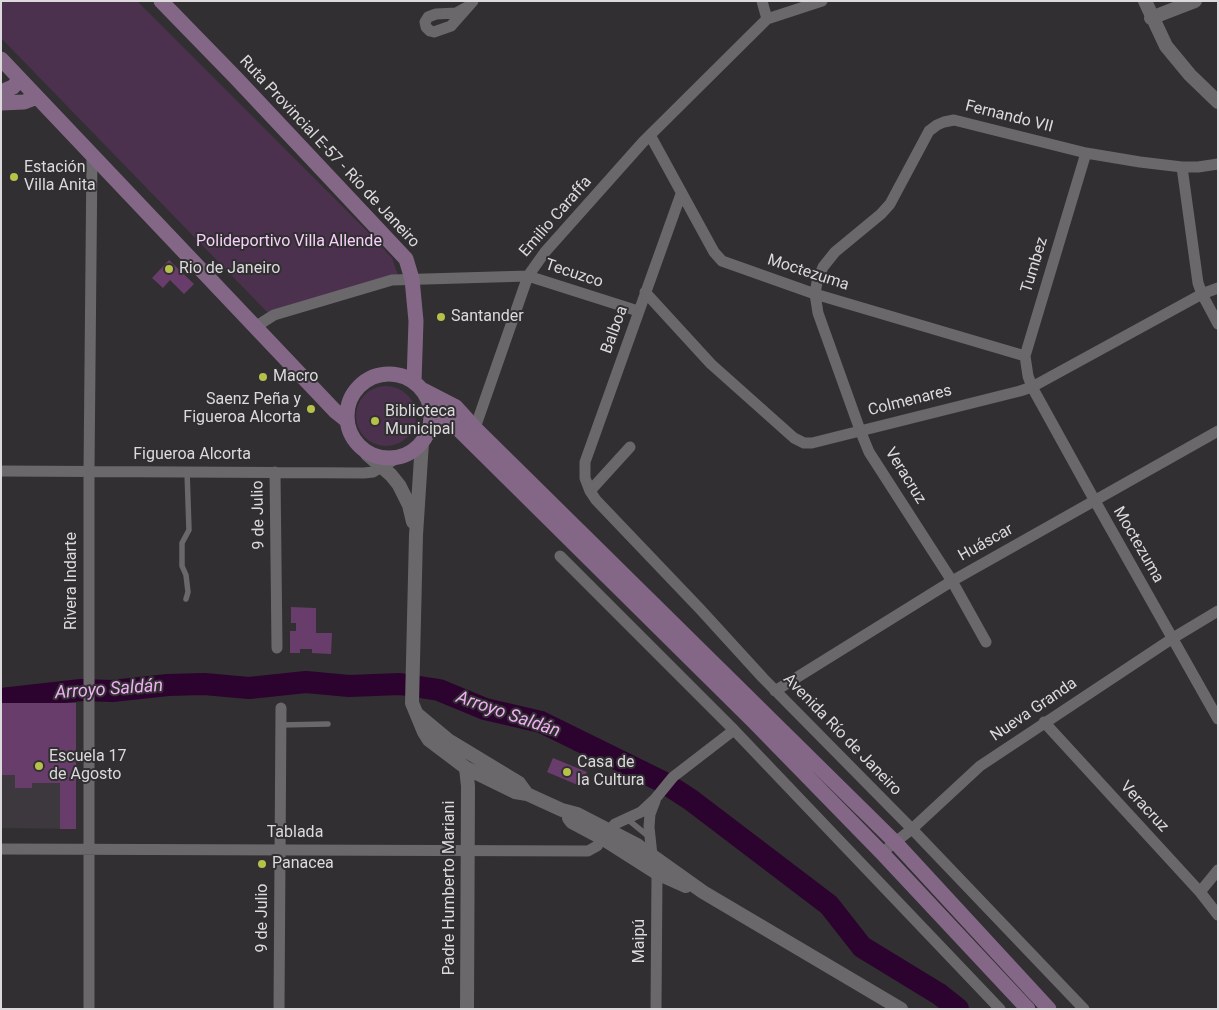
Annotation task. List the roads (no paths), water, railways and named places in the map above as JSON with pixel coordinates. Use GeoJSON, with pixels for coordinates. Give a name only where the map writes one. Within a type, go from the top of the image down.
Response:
{"type":"FeatureCollection","features":[{"type":"Feature","properties":{"kind":"main road","name":"Ruta Provincial E-57 - Río de Janeiro"},"geometry":{"type":"LineString","coordinates":[[165,2],[399,250],[410,266],[416,321],[418,386]]}},
{"type":"Feature","properties":{"kind":"main road"},"geometry":{"type":"LineString","coordinates":[[1,59],[336,412],[346,420]]}},
{"type":"Feature","properties":{"kind":"main road"},"geometry":{"type":"LineString","coordinates":[[1,92],[13,87],[20,79]]}},
{"type":"Feature","properties":{"kind":"main road"},"geometry":{"type":"LineString","coordinates":[[1,103],[24,102],[37,97]]}},
{"type":"Feature","properties":{"kind":"main road"},"geometry":{"type":"LineString","coordinates":[[418,386],[430,407],[430,425],[422,442],[412,452],[400,457],[382,460],[366,454],[356,444],[349,432],[346,420],[348,406],[353,393],[363,383],[375,376],[385,374],[405,377],[456,407],[475,428],[895,842],[1050,1009]]}},
{"type":"Feature","properties":{"kind":"main road"},"geometry":{"type":"LineString","coordinates":[[430,425],[444,421],[455,426],[754,722],[882,853],[1028,1009]]}},
{"type":"Feature","properties":{"kind":"street"},"geometry":{"type":"LineString","coordinates":[[762,1],[767,19]]}},
{"type":"Feature","properties":{"kind":"street","name":"Emilio Caraffa"},"geometry":{"type":"LineString","coordinates":[[255,327],[274,314],[392,280],[528,276],[545,252],[650,135],[767,19],[822,1]]}},
{"type":"Feature","properties":{"kind":"street"},"geometry":{"type":"LineString","coordinates":[[1145,1],[1151,18],[1166,46],[1218,102]]}},
{"type":"Feature","properties":{"kind":"street"},"geometry":{"type":"LineString","coordinates":[[1151,18],[1195,1]]}},
{"type":"Feature","properties":{"kind":"street","name":"Fernando VII"},"geometry":{"type":"LineString","coordinates":[[860,430],[818,313],[817,282],[828,260],[882,214],[890,204],[930,131],[937,124],[954,120],[1086,153],[1140,162],[1182,167],[1218,164]]}},
{"type":"Feature","properties":{"kind":"street","name":"Moctezuma"},"geometry":{"type":"LineString","coordinates":[[650,135],[714,252],[722,261],[816,294],[1025,356]]}},
{"type":"Feature","properties":{"kind":"street","name":"Tumbez"},"geometry":{"type":"LineString","coordinates":[[1032,387],[1025,356],[1086,153]]}},
{"type":"Feature","properties":{"kind":"street","name":"Rivera Indarte"},"geometry":{"type":"LineString","coordinates":[[89,1009],[88,665],[92,154]]}},
{"type":"Feature","properties":{"kind":"street"},"geometry":{"type":"LineString","coordinates":[[1182,167],[1198,283],[1218,324]]}},
{"type":"Feature","properties":{"kind":"street","name":"Balboa"},"geometry":{"type":"LineString","coordinates":[[585,478],[585,462],[681,194]]}},
{"type":"Feature","properties":{"kind":"street"},"geometry":{"type":"LineString","coordinates":[[475,428],[528,276]]}},
{"type":"Feature","properties":{"kind":"street","name":"Tecuzco"},"geometry":{"type":"LineString","coordinates":[[528,276],[638,312]]}},
{"type":"Feature","properties":{"kind":"street","name":"Colmenares"},"geometry":{"type":"LineString","coordinates":[[646,292],[710,364],[797,441],[804,443],[1014,393],[1032,387],[1202,294],[1218,288]]}},
{"type":"Feature","properties":{"kind":"street","name":"Moctezuma"},"geometry":{"type":"LineString","coordinates":[[1032,387],[1218,719]]}},
{"type":"Feature","properties":{"kind":"street","name":"Veracruz"},"geometry":{"type":"LineString","coordinates":[[860,430],[870,452],[952,581],[986,642]]}},
{"type":"Feature","properties":{"kind":"street","name":"Huáscar"},"geometry":{"type":"LineString","coordinates":[[775,690],[952,581],[1218,431]]}},
{"type":"Feature","properties":{"kind":"street"},"geometry":{"type":"LineString","coordinates":[[422,442],[416,535],[412,670],[413,708],[429,740],[466,768],[515,792],[527,794],[562,810],[572,822],[652,855],[703,892],[901,1009]]}},
{"type":"Feature","properties":{"kind":"street"},"geometry":{"type":"LineString","coordinates":[[590,491],[630,447]]}},
{"type":"Feature","properties":{"kind":"street"},"geometry":{"type":"LineString","coordinates":[[366,454],[391,475],[405,496],[416,535]]}},
{"type":"Feature","properties":{"kind":"street","name":"Figueroa Alcorta"},"geometry":{"type":"LineString","coordinates":[[1,470],[364,473],[373,472],[400,457]]}},
{"type":"Feature","properties":{"kind":"street","name":"9 de Julio"},"geometry":{"type":"LineString","coordinates":[[275,472],[277,648]]}},
{"type":"Feature","properties":{"kind":"street","name":"Avenida Río de Janeiro"},"geometry":{"type":"LineString","coordinates":[[585,478],[596,500],[700,608],[775,690],[912,829],[1084,1009]]}},
{"type":"Feature","properties":{"kind":"street"},"geometry":{"type":"LineString","coordinates":[[560,556],[734,730],[1000,1009]]}},
{"type":"Feature","properties":{"kind":"street","name":"Nueva Granda"},"geometry":{"type":"LineString","coordinates":[[882,853],[912,829],[980,766],[1044,722],[1218,611]]}},
{"type":"Feature","properties":{"kind":"street","name":"9 de Julio"},"geometry":{"type":"LineString","coordinates":[[279,1009],[280,708]]}},
{"type":"Feature","properties":{"kind":"street"},"geometry":{"type":"LineString","coordinates":[[413,708],[448,740],[519,783],[527,794]]}},
{"type":"Feature","properties":{"kind":"street","name":"Veracruz"},"geometry":{"type":"LineString","coordinates":[[1044,722],[1200,892],[1218,915]]}},
{"type":"Feature","properties":{"kind":"street"},"geometry":{"type":"LineString","coordinates":[[605,834],[626,818],[641,812],[655,799],[673,777],[734,730]]}},
{"type":"Feature","properties":{"kind":"street","name":"Padre Humberto Mariani"},"geometry":{"type":"LineString","coordinates":[[466,768],[469,850],[467,1009]]}},
{"type":"Feature","properties":{"kind":"street","name":"Maipú"},"geometry":{"type":"LineString","coordinates":[[655,799],[650,814],[650,840],[656,873],[656,1009]]}},
{"type":"Feature","properties":{"kind":"street"},"geometry":{"type":"LineString","coordinates":[[605,834],[656,873],[703,892]]}},
{"type":"Feature","properties":{"kind":"street","name":"Tablada"},"geometry":{"type":"LineString","coordinates":[[1,849],[588,851],[597,846],[605,834]]}},
{"type":"Feature","properties":{"kind":"street"},"geometry":{"type":"LineString","coordinates":[[632,856],[652,855]]}},
{"type":"Feature","properties":{"kind":"street"},"geometry":{"type":"LineString","coordinates":[[1200,892],[1218,870]]}},
{"type":"Feature","properties":{"kind":"lane"},"geometry":{"type":"LineString","coordinates":[[186,599],[188,592],[186,575],[182,566],[182,543],[189,530],[187,471]]}},
{"type":"Feature","properties":{"kind":"lane"},"geometry":{"type":"LineString","coordinates":[[280,725],[328,724]]}},
{"type":"Feature","properties":{"kind":"lane"},"geometry":{"type":"LineString","coordinates":[[626,818],[647,834],[650,840]]}},
{"type":"Feature","properties":{"kind":"waterway","name":"Arroyo Saldán"},"geometry":{"type":"LineString","coordinates":[[1,699],[81,690],[112,691],[168,685],[204,684],[249,688],[306,682],[349,686],[400,684],[439,690],[485,709],[541,722],[665,783],[691,800],[829,905],[862,947],[939,994],[958,1009]]}},
{"type":"Feature","properties":{"kind":"place","name":"Estación Villa Anita"},"geometry":{"type":"Point","coordinates":[14,177]}},
{"type":"Feature","properties":{"kind":"place","name":"Rio de Janeiro"},"geometry":{"type":"Point","coordinates":[169,269]}},
{"type":"Feature","properties":{"kind":"place","name":"Santander"},"geometry":{"type":"Point","coordinates":[441,317]}},
{"type":"Feature","properties":{"kind":"place","name":"Macro"},"geometry":{"type":"Point","coordinates":[263,377]}},
{"type":"Feature","properties":{"kind":"place","name":"Saenz Peña y Figueroa Alcorta"},"geometry":{"type":"Point","coordinates":[311,409]}},
{"type":"Feature","properties":{"kind":"place","name":"Biblioteca Municipal"},"geometry":{"type":"Point","coordinates":[375,421]}},
{"type":"Feature","properties":{"kind":"place","name":"Escuela 17 de Agosto"},"geometry":{"type":"Point","coordinates":[39,766]}},
{"type":"Feature","properties":{"kind":"place","name":"Casa de la Cultura"},"geometry":{"type":"Point","coordinates":[567,772]}},
{"type":"Feature","properties":{"kind":"place","name":"Panacea"},"geometry":{"type":"Point","coordinates":[262,864]}},
{"type":"Feature","properties":{"kind":"park label","name":"Polideportivo Villa Allende"},"geometry":{"type":"Point","coordinates":[289,242]}}]}
